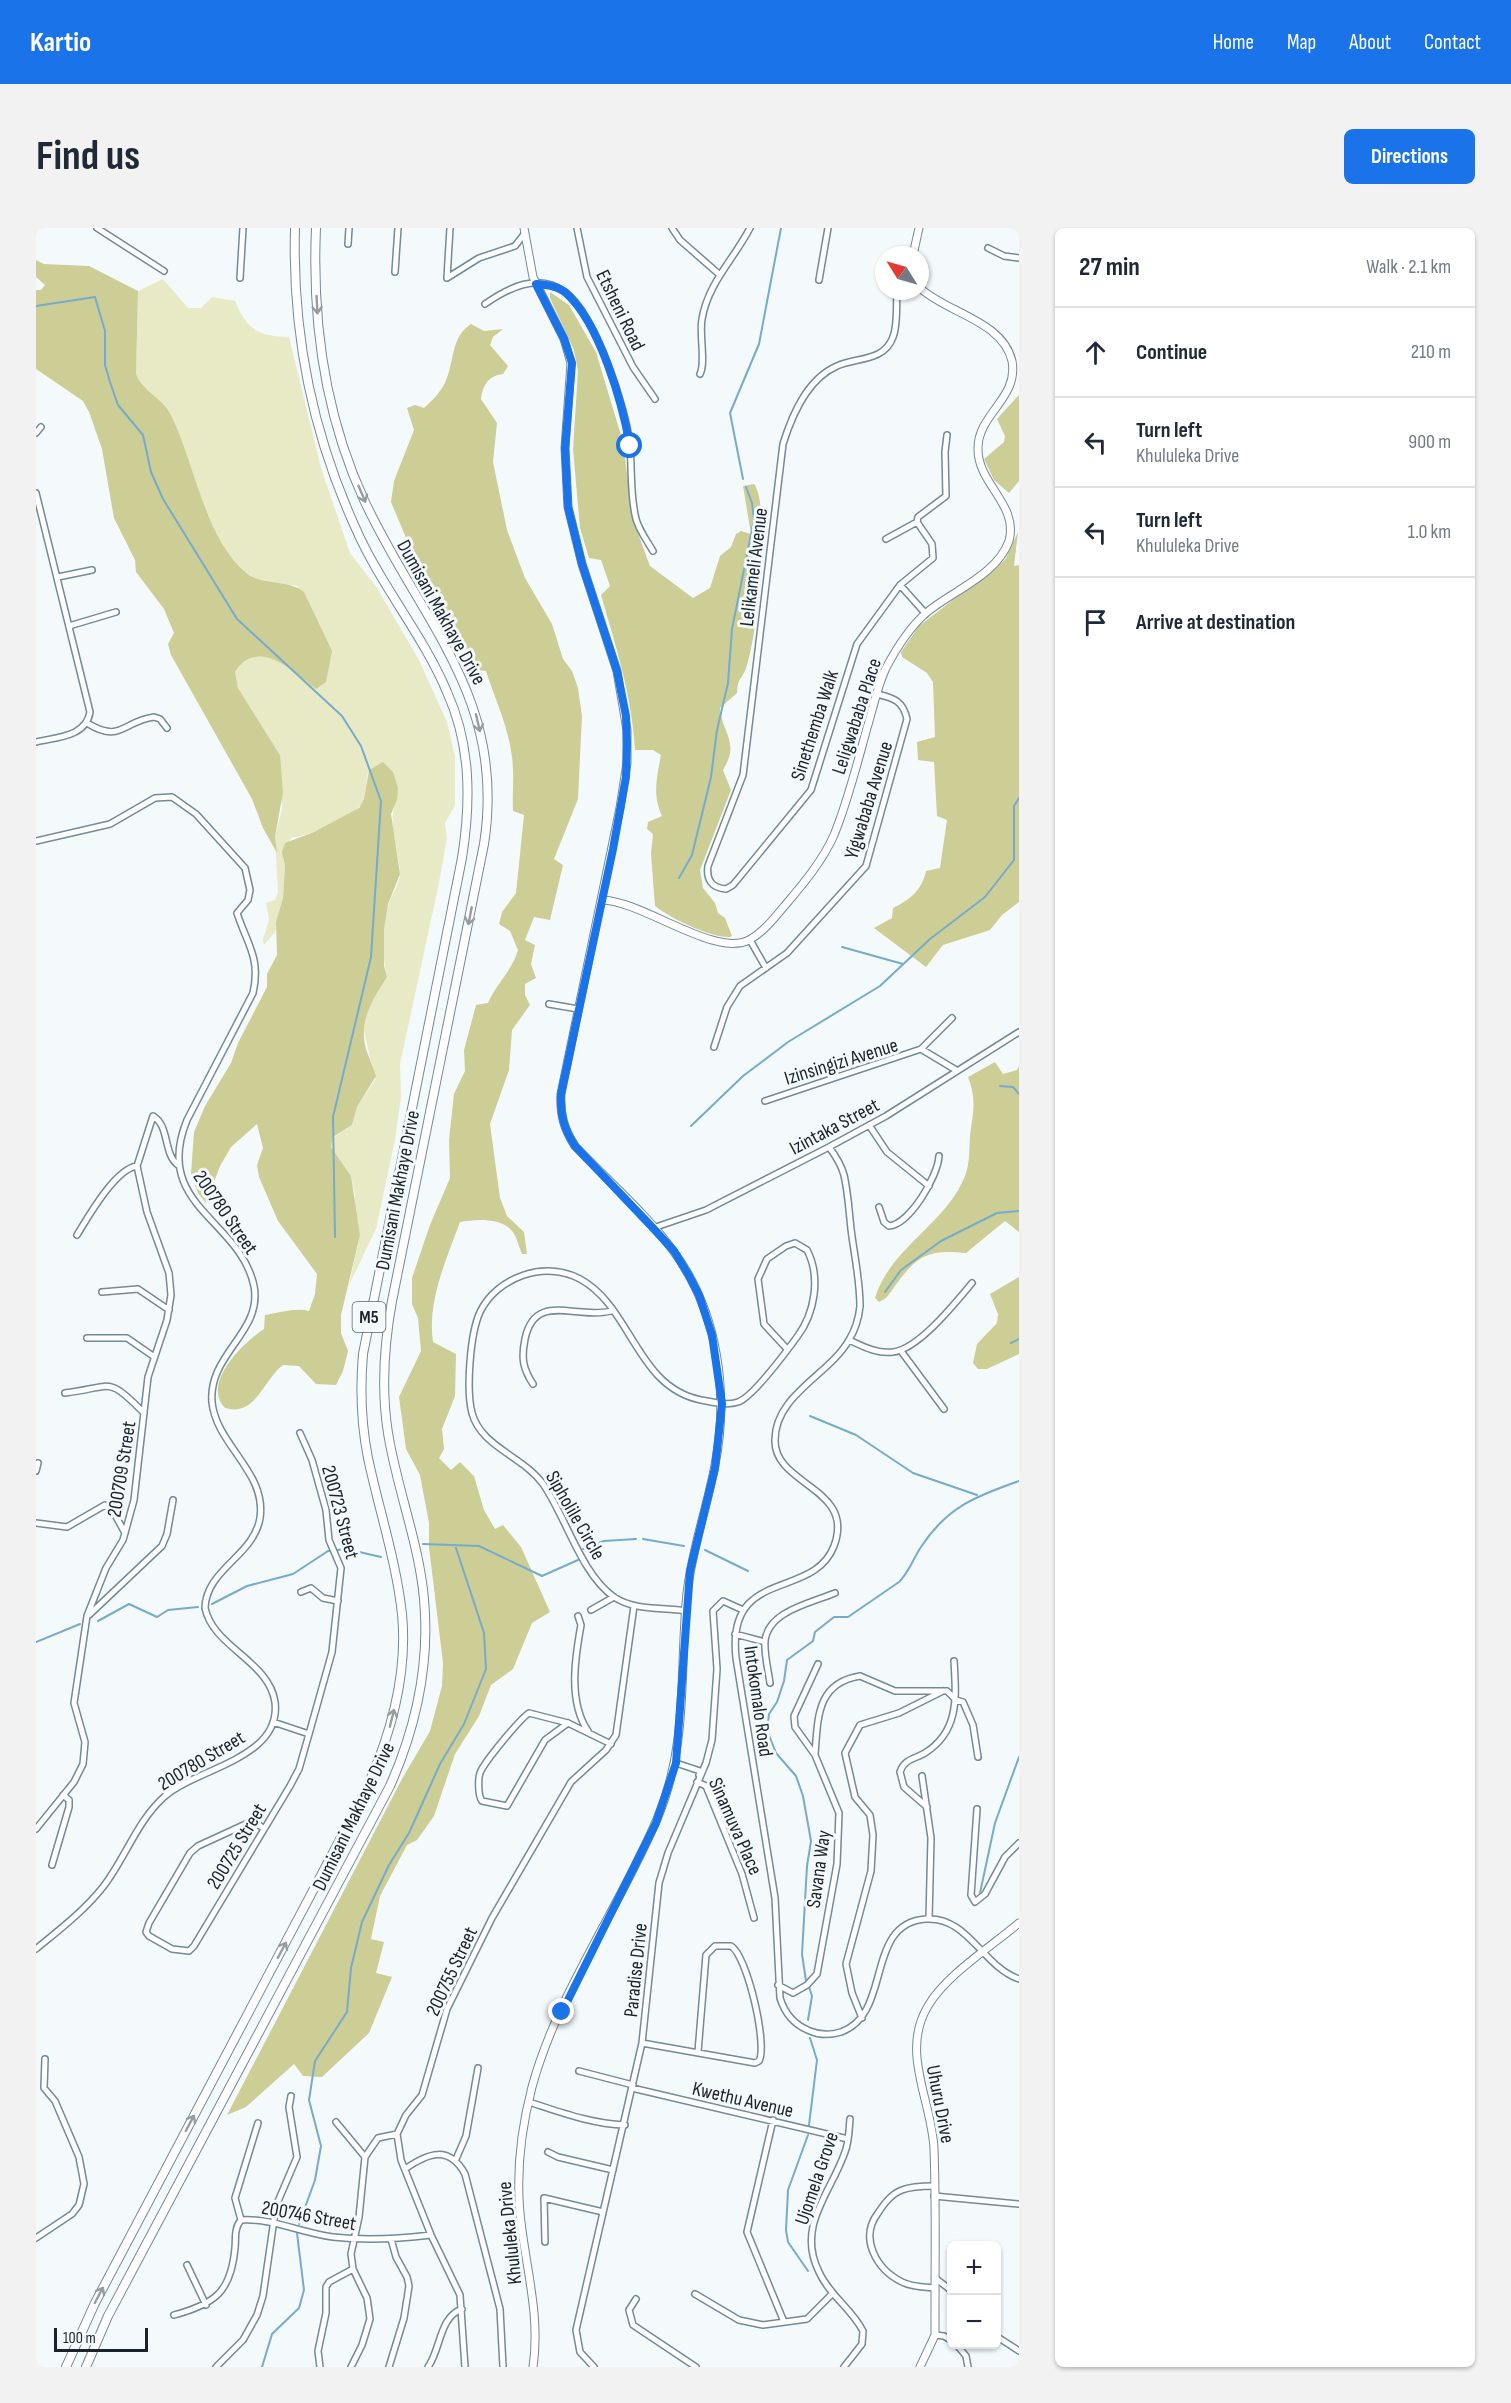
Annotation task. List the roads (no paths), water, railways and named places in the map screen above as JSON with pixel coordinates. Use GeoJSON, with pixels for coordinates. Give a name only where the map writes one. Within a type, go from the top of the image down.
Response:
{"type":"FeatureCollection","features":[{"type":"Feature","properties":{"kind":"main road","name":"Dumisani Makhaye Drive"},"geometry":{"type":"LineString","coordinates":[[66,2367],[95,2303],[364,1794],[388,1735],[401,1667],[403,1624],[397,1579],[363,1428],[363,1354],[462,858],[468,815],[468,779],[459,729],[447,692],[357,532],[320,436],[301,345],[296,293],[295,228]]}},
{"type":"Feature","properties":{"kind":"main road","name":"Dumisani Makhaye Drive"},"geometry":{"type":"LineString","coordinates":[[86,2367],[108,2316],[390,1786],[410,1736],[423,1668],[425,1624],[423,1590],[388,1433],[384,1352],[392,1301],[484,844],[488,809],[487,771],[475,711],[465,683],[446,645],[383,538],[363,498],[343,442],[321,352],[316,282],[316,228]]}},
{"type":"Feature","properties":{"kind":"street"},"geometry":{"type":"LineString","coordinates":[[97,228],[164,271]]}},
{"type":"Feature","properties":{"kind":"street"},"geometry":{"type":"LineString","coordinates":[[240,278],[243,228]]}},
{"type":"Feature","properties":{"kind":"street"},"geometry":{"type":"LineString","coordinates":[[348,244],[349,228]]}},
{"type":"Feature","properties":{"kind":"street"},"geometry":{"type":"LineString","coordinates":[[395,272],[398,228]]}},
{"type":"Feature","properties":{"kind":"street"},"geometry":{"type":"LineString","coordinates":[[450,228],[447,278],[479,258],[514,246],[525,231]]}},
{"type":"Feature","properties":{"kind":"street","name":"Etsheni Road"},"geometry":{"type":"LineString","coordinates":[[577,228],[587,277],[633,367],[654,399]]}},
{"type":"Feature","properties":{"kind":"street"},"geometry":{"type":"LineString","coordinates":[[672,228],[680,240],[720,275]]}},
{"type":"Feature","properties":{"kind":"street"},"geometry":{"type":"LineString","coordinates":[[700,374],[703,368],[701,320],[704,306],[720,275],[750,228]]}},
{"type":"Feature","properties":{"kind":"street"},"geometry":{"type":"LineString","coordinates":[[819,280],[828,228]]}},
{"type":"Feature","properties":{"kind":"street"},"geometry":{"type":"LineString","coordinates":[[915,246],[919,228]]}},
{"type":"Feature","properties":{"kind":"street","name":"Khululeka Drive"},"geometry":{"type":"LineString","coordinates":[[525,231],[529,262],[536,284],[564,339],[572,363],[565,448],[568,507],[582,564],[617,671],[626,716],[626,777],[561,1094],[562,1122],[575,1146],[674,1251],[699,1295],[712,1335],[722,1404],[715,1468],[695,1542],[686,1611],[682,1705],[676,1763],[656,1823],[548,2041],[529,2102],[521,2142],[519,2195],[521,2228],[534,2306],[533,2367]]}},
{"type":"Feature","properties":{"kind":"street"},"geometry":{"type":"LineString","coordinates":[[988,248],[1019,258]]}},
{"type":"Feature","properties":{"kind":"street"},"geometry":{"type":"LineString","coordinates":[[485,304],[516,285],[536,284],[557,288],[573,301],[606,360],[625,418],[636,516],[653,551]]}},
{"type":"Feature","properties":{"kind":"street","name":"Leligwababa Place"},"geometry":{"type":"LineString","coordinates":[[750,940],[761,932],[794,894],[833,837],[877,694],[896,650],[926,614],[991,567],[1002,556],[1009,542],[1010,514],[980,469],[978,447],[984,424],[1008,393],[1013,373],[1007,347],[1000,338],[929,296]]}},
{"type":"Feature","properties":{"kind":"street","name":"Lelikameli Avenue"},"geometry":{"type":"LineString","coordinates":[[721,889],[709,879],[708,866],[743,775],[783,444],[796,409],[820,378],[837,366],[864,360],[888,345],[893,337],[896,300]]}},
{"type":"Feature","properties":{"kind":"street"},"geometry":{"type":"LineString","coordinates":[[36,433],[41,427]]}},
{"type":"Feature","properties":{"kind":"street"},"geometry":{"type":"LineString","coordinates":[[886,539],[917,522],[918,518],[946,496],[947,435]]}},
{"type":"Feature","properties":{"kind":"street"},"geometry":{"type":"LineString","coordinates":[[36,493],[89,708],[87,723],[78,732],[36,742]]}},
{"type":"Feature","properties":{"kind":"street","name":"Sinethemba Walk"},"geometry":{"type":"LineString","coordinates":[[721,889],[733,885],[811,790],[854,650],[900,585],[930,562],[934,552],[917,522]]}},
{"type":"Feature","properties":{"kind":"street"},"geometry":{"type":"LineString","coordinates":[[58,576],[92,570]]}},
{"type":"Feature","properties":{"kind":"street"},"geometry":{"type":"LineString","coordinates":[[900,585],[926,614]]}},
{"type":"Feature","properties":{"kind":"street"},"geometry":{"type":"LineString","coordinates":[[69,626],[116,612]]}},
{"type":"Feature","properties":{"kind":"street","name":"Yigwababa Avenue"},"geometry":{"type":"LineString","coordinates":[[766,968],[806,935],[866,866],[870,857],[907,719],[900,703],[894,698],[877,694]]}},
{"type":"Feature","properties":{"kind":"street"},"geometry":{"type":"LineString","coordinates":[[87,723],[106,732],[123,730],[154,717],[167,728]]}},
{"type":"Feature","properties":{"kind":"street","name":"200780 Street"},"geometry":{"type":"LineString","coordinates":[[36,841],[110,824],[155,798],[172,797],[196,814],[245,868],[250,890],[248,900],[237,913],[255,957],[257,972],[253,993],[187,1120],[180,1138],[178,1165],[187,1189],[242,1260],[254,1290],[254,1302],[248,1324],[216,1371],[212,1402],[221,1429],[258,1492],[260,1518],[254,1535],[247,1545],[210,1584],[205,1608],[214,1628],[269,1686],[275,1703],[273,1722],[265,1736],[246,1754],[188,1781],[164,1797],[144,1822],[102,1887],[79,1913],[36,1949]]}},
{"type":"Feature","properties":{"kind":"street"},"geometry":{"type":"LineString","coordinates":[[602,900],[624,902],[715,941],[741,944],[750,940],[766,968],[748,979],[733,995],[721,1020],[714,1047]]}},
{"type":"Feature","properties":{"kind":"street"},"geometry":{"type":"LineString","coordinates":[[549,1004],[578,1009]]}},
{"type":"Feature","properties":{"kind":"street"},"geometry":{"type":"LineString","coordinates":[[921,1049],[952,1017]]}},
{"type":"Feature","properties":{"kind":"street","name":"Izintaka Street"},"geometry":{"type":"LineString","coordinates":[[653,1228],[706,1210],[829,1147],[869,1125],[1019,1032]]}},
{"type":"Feature","properties":{"kind":"street","name":"Izinsingizi Avenue"},"geometry":{"type":"LineString","coordinates":[[765,1101],[921,1049],[956,1070]]}},
{"type":"Feature","properties":{"kind":"street"},"geometry":{"type":"LineString","coordinates":[[77,1235],[115,1179],[129,1168],[137,1166],[151,1119],[155,1116],[162,1126],[173,1161],[178,1165]]}},
{"type":"Feature","properties":{"kind":"street"},"geometry":{"type":"LineString","coordinates":[[869,1125],[887,1152],[929,1186]]}},
{"type":"Feature","properties":{"kind":"street"},"geometry":{"type":"LineString","coordinates":[[743,1610],[763,1593],[812,1571],[822,1563],[833,1549],[837,1528],[830,1505],[778,1459],[774,1441],[778,1421],[784,1409],[826,1369],[849,1340],[857,1324],[860,1308],[859,1282],[844,1176],[829,1147]]}},
{"type":"Feature","properties":{"kind":"street"},"geometry":{"type":"LineString","coordinates":[[879,1207],[886,1225],[898,1224],[929,1186],[938,1168],[939,1156]]}},
{"type":"Feature","properties":{"kind":"street","name":"200709 Street"},"geometry":{"type":"LineString","coordinates":[[36,1829],[80,1773],[85,1751],[74,1703],[87,1616],[106,1568],[125,1533],[139,1472],[144,1413],[153,1356],[169,1310],[171,1295],[169,1273],[147,1212],[137,1166]]}},
{"type":"Feature","properties":{"kind":"street"},"geometry":{"type":"LineString","coordinates":[[722,1404],[735,1403],[747,1397],[787,1349],[806,1322],[816,1284],[812,1261],[807,1250],[795,1244],[786,1246],[766,1259],[758,1278],[764,1324],[787,1349]]}},
{"type":"Feature","properties":{"kind":"street","name":"Sipholile Circle"},"geometry":{"type":"LineString","coordinates":[[686,1611],[634,1606],[614,1597],[601,1586],[543,1483],[524,1463],[485,1436],[477,1425],[470,1404],[473,1343],[477,1321],[488,1301],[505,1284],[538,1272],[569,1274],[598,1292],[667,1386],[691,1398],[722,1404]]}},
{"type":"Feature","properties":{"kind":"street"},"geometry":{"type":"LineString","coordinates":[[849,1340],[880,1352],[901,1351],[941,1317],[972,1283]]}},
{"type":"Feature","properties":{"kind":"street"},"geometry":{"type":"LineString","coordinates":[[102,1292],[138,1289],[169,1310]]}},
{"type":"Feature","properties":{"kind":"street"},"geometry":{"type":"LineString","coordinates":[[533,1384],[524,1369],[522,1353],[528,1326],[536,1315],[547,1310],[580,1314],[611,1311]]}},
{"type":"Feature","properties":{"kind":"street"},"geometry":{"type":"LineString","coordinates":[[87,1338],[127,1338],[153,1356]]}},
{"type":"Feature","properties":{"kind":"street"},"geometry":{"type":"LineString","coordinates":[[901,1351],[944,1409]]}},
{"type":"Feature","properties":{"kind":"street"},"geometry":{"type":"LineString","coordinates":[[65,1393],[112,1385],[122,1391],[144,1413]]}},
{"type":"Feature","properties":{"kind":"street","name":"200723 Street"},"geometry":{"type":"LineString","coordinates":[[300,1433],[312,1460],[326,1510],[329,1539],[341,1569],[328,1671],[309,1734]]}},
{"type":"Feature","properties":{"kind":"street"},"geometry":{"type":"LineString","coordinates":[[36,1471],[38,1463]]}},
{"type":"Feature","properties":{"kind":"street"},"geometry":{"type":"LineString","coordinates":[[87,1616],[162,1546],[167,1534],[173,1500]]}},
{"type":"Feature","properties":{"kind":"street"},"geometry":{"type":"LineString","coordinates":[[36,1523],[67,1527],[105,1505],[114,1513],[125,1533]]}},
{"type":"Feature","properties":{"kind":"street"},"geometry":{"type":"LineString","coordinates":[[301,1592],[311,1588],[323,1598],[338,1601]]}},
{"type":"Feature","properties":{"kind":"street"},"geometry":{"type":"LineString","coordinates":[[770,1683],[765,1642],[767,1630],[774,1620],[834,1593]]}},
{"type":"Feature","properties":{"kind":"street"},"geometry":{"type":"LineString","coordinates":[[591,1610],[614,1597]]}},
{"type":"Feature","properties":{"kind":"street","name":"Paradise Drive"},"geometry":{"type":"LineString","coordinates":[[594,2367],[580,2352],[576,2330],[625,2125],[642,2043],[659,1883],[668,1853],[706,1763],[714,1726],[717,1669],[713,1611],[723,1601],[743,1610]]}},
{"type":"Feature","properties":{"kind":"street","name":"200755 Street"},"geometry":{"type":"LineString","coordinates":[[397,2134],[406,2115],[422,2095],[447,2009],[492,1918],[572,1782],[611,1744],[619,1726],[634,1606]]}},
{"type":"Feature","properties":{"kind":"street","name":"Intokomalo Road"},"geometry":{"type":"LineString","coordinates":[[743,1610],[735,1634],[736,1658],[775,1898],[778,1985],[782,2004],[798,2026],[815,2034],[842,2031],[862,2018]]}},
{"type":"Feature","properties":{"kind":"street"},"geometry":{"type":"LineString","coordinates":[[578,1616],[581,1625],[575,1678],[582,1722],[588,1732]]}},
{"type":"Feature","properties":{"kind":"street"},"geometry":{"type":"LineString","coordinates":[[735,1634],[765,1642]]}},
{"type":"Feature","properties":{"kind":"street"},"geometry":{"type":"LineString","coordinates":[[927,1807],[904,1787],[900,1776],[902,1767],[909,1760],[924,1754],[937,1742],[952,1719],[956,1700],[954,1661]]}},
{"type":"Feature","properties":{"kind":"street","name":"Savana Way"},"geometry":{"type":"LineString","coordinates":[[778,1985],[793,1993],[807,1986],[817,1974],[837,1864],[839,1813],[815,1755],[795,1727],[794,1716],[818,1664]]}},
{"type":"Feature","properties":{"kind":"street"},"geometry":{"type":"LineString","coordinates":[[815,1755],[819,1710],[840,1681],[860,1676],[895,1691],[951,1693],[956,1700],[963,1702],[968,1710],[978,1756]]}},
{"type":"Feature","properties":{"kind":"street"},"geometry":{"type":"LineString","coordinates":[[862,2018],[852,1993],[846,1964],[871,1871],[873,1835],[870,1815],[855,1797],[844,1753],[860,1725],[899,1713],[943,1691]]}},
{"type":"Feature","properties":{"kind":"street"},"geometry":{"type":"LineString","coordinates":[[568,1723],[544,1740],[507,1806],[482,1801],[479,1797],[480,1773],[524,1717],[532,1713],[568,1723],[611,1744]]}},
{"type":"Feature","properties":{"kind":"street"},"geometry":{"type":"LineString","coordinates":[[273,1722],[309,1734]]}},
{"type":"Feature","properties":{"kind":"street","name":"200725 Street"},"geometry":{"type":"LineString","coordinates":[[263,1828],[256,1823],[248,1823],[194,1849],[187,1856],[146,1932],[156,1941],[182,1952],[189,1952],[299,1769],[309,1734]]}},
{"type":"Feature","properties":{"kind":"street","name":"Sinamuva Place"},"geometry":{"type":"LineString","coordinates":[[676,1763],[700,1772],[697,1782],[706,1786],[742,1874],[754,1918]]}},
{"type":"Feature","properties":{"kind":"street"},"geometry":{"type":"LineString","coordinates":[[922,1776],[931,1838],[929,1919]]}},
{"type":"Feature","properties":{"kind":"street"},"geometry":{"type":"LineString","coordinates":[[52,1864],[69,1808],[69,1800],[63,1795]]}},
{"type":"Feature","properties":{"kind":"street"},"geometry":{"type":"LineString","coordinates":[[977,1809],[971,1896],[975,1902],[985,1894],[1005,1857],[1019,1843]]}},
{"type":"Feature","properties":{"kind":"street"},"geometry":{"type":"LineString","coordinates":[[862,2018],[873,1998],[892,1939],[912,1922],[929,1919],[942,1920],[955,1926],[1001,1971],[1019,1979]]}},
{"type":"Feature","properties":{"kind":"street","name":"Uhuru Drive"},"geometry":{"type":"LineString","coordinates":[[920,2367],[934,2335],[935,2278],[932,2123],[916,2062],[919,2028],[934,1997],[1019,1923]]}},
{"type":"Feature","properties":{"kind":"street"},"geometry":{"type":"LineString","coordinates":[[642,2043],[755,2063],[759,2061],[762,2052],[755,2002],[740,1954],[731,1946],[715,1946],[706,1955],[698,2052]]}},
{"type":"Feature","properties":{"kind":"street"},"geometry":{"type":"LineString","coordinates":[[36,2238],[72,2214],[79,2205],[84,2184],[79,2157],[55,2101],[44,2088],[45,2059]]}},
{"type":"Feature","properties":{"kind":"street"},"geometry":{"type":"LineString","coordinates":[[456,2159],[466,2136],[478,2068]]}},
{"type":"Feature","properties":{"kind":"street","name":"Kwethu Avenue"},"geometry":{"type":"LineString","coordinates":[[579,2072],[848,2139]]}},
{"type":"Feature","properties":{"kind":"street"},"geometry":{"type":"LineString","coordinates":[[216,2367],[243,2340],[257,2315],[268,2273],[279,2195],[297,2157],[290,2108],[291,2096]]}},
{"type":"Feature","properties":{"kind":"street"},"geometry":{"type":"LineString","coordinates":[[529,2102],[576,2117],[610,2125],[625,2125]]}},
{"type":"Feature","properties":{"kind":"street"},"geometry":{"type":"LineString","coordinates":[[773,2120],[747,2232],[784,2322]]}},
{"type":"Feature","properties":{"kind":"street","name":"Ujomela Grove"},"geometry":{"type":"LineString","coordinates":[[844,2367],[862,2344],[863,2331],[831,2295],[813,2257],[811,2230],[818,2207],[846,2150],[850,2120]]}},
{"type":"Feature","properties":{"kind":"street"},"geometry":{"type":"LineString","coordinates":[[336,2122],[365,2157]]}},
{"type":"Feature","properties":{"kind":"street"},"geometry":{"type":"LineString","coordinates":[[240,2220],[234,2198],[258,2123]]}},
{"type":"Feature","properties":{"kind":"street"},"geometry":{"type":"LineString","coordinates":[[351,2367],[363,2345],[370,2319],[364,2287],[353,2269],[351,2254],[355,2239],[365,2157],[378,2138],[397,2134],[399,2152],[405,2169],[431,2235],[460,2295],[465,2367]]}},
{"type":"Feature","properties":{"kind":"street"},"geometry":{"type":"LineString","coordinates":[[548,2152],[558,2157],[613,2170]]}},
{"type":"Feature","properties":{"kind":"street"},"geometry":{"type":"LineString","coordinates":[[405,2169],[432,2155],[456,2159]]}},
{"type":"Feature","properties":{"kind":"street"},"geometry":{"type":"LineString","coordinates":[[456,2159],[468,2181],[500,2309],[503,2367]]}},
{"type":"Feature","properties":{"kind":"street"},"geometry":{"type":"LineString","coordinates":[[934,2186],[901,2190],[892,2196],[873,2220],[869,2232],[873,2252],[895,2278],[914,2286],[935,2288]]}},
{"type":"Feature","properties":{"kind":"street"},"geometry":{"type":"LineString","coordinates":[[934,2196],[1019,2204]]}},
{"type":"Feature","properties":{"kind":"street"},"geometry":{"type":"LineString","coordinates":[[545,2242],[544,2198],[603,2212]]}},
{"type":"Feature","properties":{"kind":"street","name":"200746 Street"},"geometry":{"type":"LineString","coordinates":[[206,2305],[217,2297],[229,2277],[234,2264],[236,2227],[240,2220],[355,2239],[391,2240],[431,2235]]}},
{"type":"Feature","properties":{"kind":"street"},"geometry":{"type":"LineString","coordinates":[[389,2367],[404,2318],[409,2286],[391,2240]]}},
{"type":"Feature","properties":{"kind":"street"},"geometry":{"type":"LineString","coordinates":[[174,2315],[206,2305],[187,2265]]}},
{"type":"Feature","properties":{"kind":"street"},"geometry":{"type":"LineString","coordinates":[[320,2367],[318,2350],[326,2313],[326,2287],[329,2282],[353,2269]]}},
{"type":"Feature","properties":{"kind":"street"},"geometry":{"type":"LineString","coordinates":[[935,2278],[947,2288]]}},
{"type":"Feature","properties":{"kind":"street"},"geometry":{"type":"LineString","coordinates":[[695,2294],[739,2320],[763,2325],[807,2319],[831,2295]]}},
{"type":"Feature","properties":{"kind":"street"},"geometry":{"type":"LineString","coordinates":[[636,2299],[629,2310],[633,2325],[696,2367]]}},
{"type":"Feature","properties":{"kind":"street"},"geometry":{"type":"LineString","coordinates":[[428,2367],[437,2352],[447,2320],[462,2309]]}},
{"type":"Feature","properties":{"kind":"street"},"geometry":{"type":"LineString","coordinates":[[934,2335],[947,2338]]}},
{"type":"Feature","properties":{"kind":"street"},"geometry":{"type":"LineString","coordinates":[[1001,2339],[1019,2351]]}},
{"type":"Feature","properties":{"kind":"street"},"geometry":{"type":"LineString","coordinates":[[960,2349],[966,2356],[968,2367]]}},
{"type":"Feature","properties":{"kind":"waterway"},"geometry":{"type":"LineString","coordinates":[[743,479],[730,413],[759,344],[781,228]]}},
{"type":"Feature","properties":{"kind":"waterway"},"geometry":{"type":"LineString","coordinates":[[36,306],[95,297],[105,331],[105,365],[110,382],[118,405],[143,435],[151,472],[163,499],[237,619],[342,716],[361,746],[381,801],[371,957],[333,1117],[335,1237]]}},
{"type":"Feature","properties":{"kind":"waterway"},"geometry":{"type":"LineString","coordinates":[[679,878],[692,855],[711,777],[717,730],[728,683],[732,629],[754,520],[752,503],[746,487]]}},
{"type":"Feature","properties":{"kind":"waterway"},"geometry":{"type":"LineString","coordinates":[[691,1126],[743,1076],[788,1042],[880,986],[930,939],[985,897],[1014,860],[1014,806],[1019,798]]}},
{"type":"Feature","properties":{"kind":"waterway"},"geometry":{"type":"LineString","coordinates":[[842,947],[903,964]]}},
{"type":"Feature","properties":{"kind":"waterway"},"geometry":{"type":"LineString","coordinates":[[1000,1086],[1013,1087],[1019,1094]]}},
{"type":"Feature","properties":{"kind":"waterway"},"geometry":{"type":"LineString","coordinates":[[885,1292],[901,1270],[941,1241],[997,1213],[1019,1211]]}},
{"type":"Feature","properties":{"kind":"waterway"},"geometry":{"type":"LineString","coordinates":[[1011,1343],[1019,1339]]}},
{"type":"Feature","properties":{"kind":"waterway"},"geometry":{"type":"LineString","coordinates":[[810,1416],[856,1435],[913,1473],[977,1495]]}},
{"type":"Feature","properties":{"kind":"waterway"},"geometry":{"type":"LineString","coordinates":[[806,1981],[802,1954],[807,1866],[811,1841],[803,1796],[796,1776],[776,1753],[767,1730],[769,1714],[777,1702],[784,1681],[787,1660],[813,1641],[815,1632],[834,1617],[848,1617],[899,1582],[931,1533],[952,1512],[976,1498],[1019,1481]]}},
{"type":"Feature","properties":{"kind":"waterway"},"geometry":{"type":"LineString","coordinates":[[583,1549],[604,1541],[636,1539]]}},
{"type":"Feature","properties":{"kind":"waterway"},"geometry":{"type":"LineString","coordinates":[[643,1539],[684,1546]]}},
{"type":"Feature","properties":{"kind":"waterway"},"geometry":{"type":"LineString","coordinates":[[423,1544],[479,1546],[542,1576],[578,1560]]}},
{"type":"Feature","properties":{"kind":"waterway"},"geometry":{"type":"LineString","coordinates":[[299,2224],[315,2180],[321,2146],[309,2100],[315,2061],[347,2012],[351,1968],[362,1922],[389,1865],[409,1833],[440,1764],[464,1724],[486,1669],[484,1633],[455,1545]]}},
{"type":"Feature","properties":{"kind":"waterway"},"geometry":{"type":"LineString","coordinates":[[212,1604],[247,1586],[293,1574],[328,1551],[346,1549],[381,1557]]}},
{"type":"Feature","properties":{"kind":"waterway"},"geometry":{"type":"LineString","coordinates":[[705,1550],[748,1571]]}},
{"type":"Feature","properties":{"kind":"waterway"},"geometry":{"type":"LineString","coordinates":[[98,1621],[129,1604],[157,1617],[168,1610],[198,1607]]}},
{"type":"Feature","properties":{"kind":"waterway"},"geometry":{"type":"LineString","coordinates":[[36,1642],[80,1624]]}},
{"type":"Feature","properties":{"kind":"waterway"},"geometry":{"type":"LineString","coordinates":[[980,1893],[995,1823],[1019,1757]]}},
{"type":"Feature","properties":{"kind":"waterway"},"geometry":{"type":"LineString","coordinates":[[808,2020],[812,1996],[809,1987]]}},
{"type":"Feature","properties":{"kind":"waterway"},"geometry":{"type":"LineString","coordinates":[[809,2125],[817,2060],[810,2038]]}},
{"type":"Feature","properties":{"kind":"waterway"},"geometry":{"type":"LineString","coordinates":[[808,2135],[788,2190],[786,2230],[788,2242],[808,2271]]}},
{"type":"Feature","properties":{"kind":"waterway"},"geometry":{"type":"LineString","coordinates":[[262,2367],[272,2334],[299,2308],[304,2290],[297,2233]]}}]}
